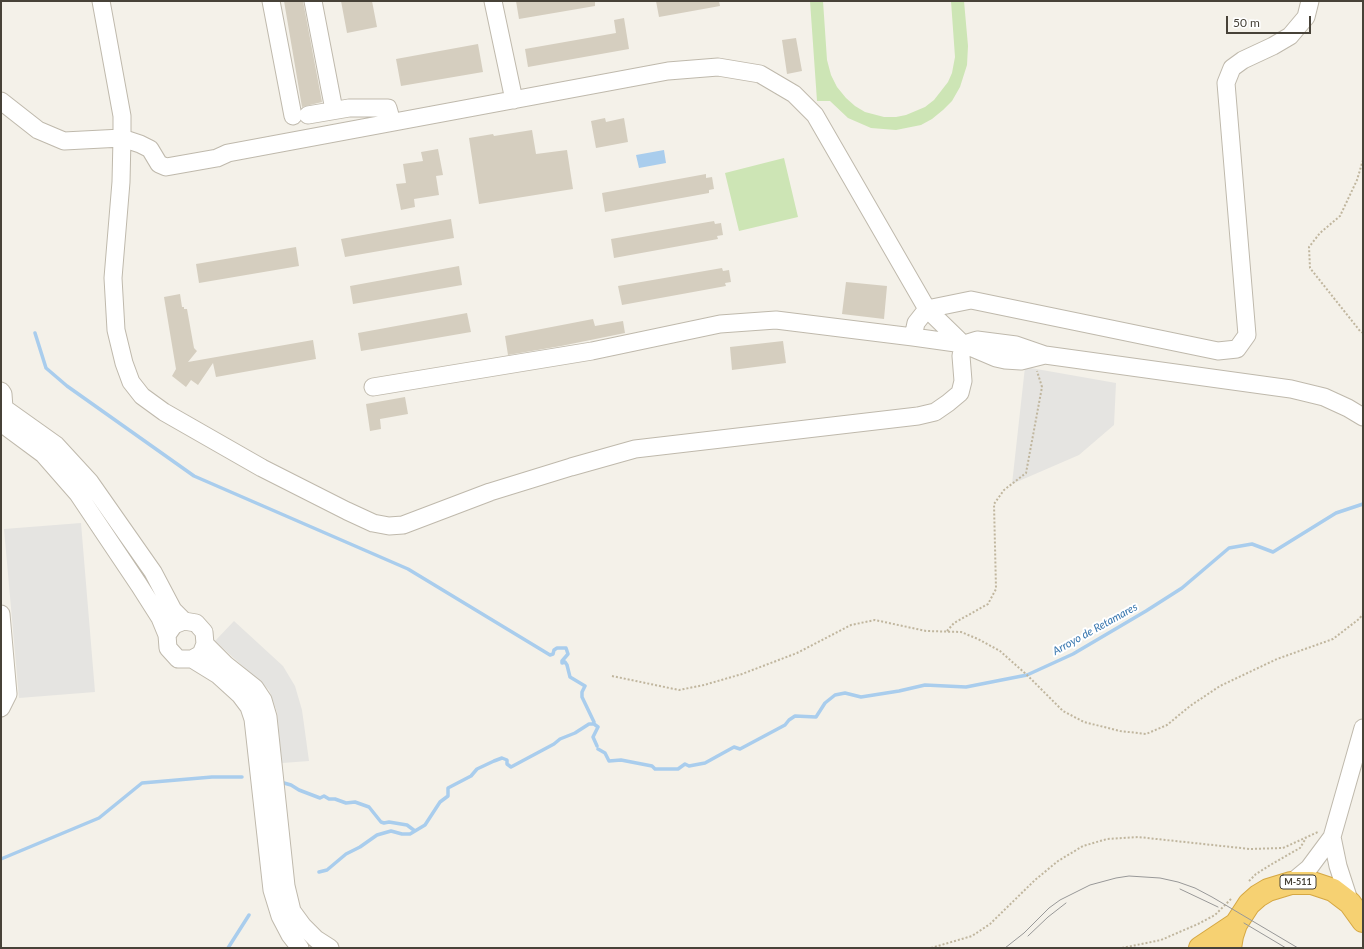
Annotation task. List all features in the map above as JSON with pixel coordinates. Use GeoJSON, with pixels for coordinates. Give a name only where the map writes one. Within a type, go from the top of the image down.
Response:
{"type":"FeatureCollection","features":[{"type":"Feature","properties":{"kind":"highway","name":"M-511"},"geometry":{"type":"LineString","coordinates":[[1230,948],[1236,924],[1249,904],[1258,896],[1274,888],[1291,883],[1312,883],[1333,890],[1350,903],[1358,912],[1363,921]]}},
{"type":"Feature","properties":{"kind":"highway","name":"M-511"},"geometry":{"type":"LineString","coordinates":[[1200,948],[1236,924]]}},
{"type":"Feature","properties":{"kind":"street"},"geometry":{"type":"LineString","coordinates":[[101,1],[122,116],[121,182],[113,278],[116,330],[124,363],[131,382],[142,396],[164,412],[262,468],[373,523],[388,526],[403,525],[490,492],[571,467],[635,450],[918,416],[935,412],[960,393],[963,380],[961,356],[963,344]]}},
{"type":"Feature","properties":{"kind":"street"},"geometry":{"type":"LineString","coordinates":[[271,1],[314,113],[326,135]]}},
{"type":"Feature","properties":{"kind":"street"},"geometry":{"type":"LineString","coordinates":[[313,1],[314,113]]}},
{"type":"Feature","properties":{"kind":"street"},"geometry":{"type":"LineString","coordinates":[[494,1],[514,100]]}},
{"type":"Feature","properties":{"kind":"street"},"geometry":{"type":"LineString","coordinates":[[913,337],[916,323],[927,309],[971,300],[1218,351],[1237,349],[1247,335],[1226,83],[1232,68],[1243,60],[1290,36],[1306,17],[1310,1]]}},
{"type":"Feature","properties":{"kind":"street"},"geometry":{"type":"LineString","coordinates":[[1,101],[38,130],[64,141],[122,138],[150,149],[159,164],[166,167],[217,158],[228,152],[668,71],[718,67],[760,74],[794,94],[815,115],[927,309],[963,344]]}},
{"type":"Feature","properties":{"kind":"street"},"geometry":{"type":"LineString","coordinates":[[314,113],[349,108],[388,108],[392,122]]}},
{"type":"Feature","properties":{"kind":"street"},"geometry":{"type":"LineString","coordinates":[[373,387],[592,351],[720,324],[776,320],[963,344],[1004,360],[1021,361],[1045,355],[1291,388],[1324,397],[1363,417]]}},
{"type":"Feature","properties":{"kind":"street"},"geometry":{"type":"LineString","coordinates":[[1,391],[3,394],[2,415],[42,454],[78,494],[160,618],[167,634],[168,648],[178,658],[192,659],[218,675],[240,694],[256,703],[268,717],[286,886],[292,911],[303,926],[316,939],[330,948]]}},
{"type":"Feature","properties":{"kind":"street"},"geometry":{"type":"LineString","coordinates":[[2,415],[56,445],[90,482],[153,572],[173,610],[184,621],[196,624],[204,632],[205,644],[201,654],[192,659]]}},
{"type":"Feature","properties":{"kind":"street"},"geometry":{"type":"LineString","coordinates":[[1,614],[8,694],[1,708]]}},
{"type":"Feature","properties":{"kind":"street"},"geometry":{"type":"LineString","coordinates":[[167,634],[174,625],[184,621]]}},
{"type":"Feature","properties":{"kind":"street"},"geometry":{"type":"LineString","coordinates":[[205,644],[226,665],[255,688],[256,703],[253,720],[272,890],[280,916],[290,936],[300,948]]}},
{"type":"Feature","properties":{"kind":"street"},"geometry":{"type":"LineString","coordinates":[[1291,883],[1309,868],[1332,836],[1363,728]]}},
{"type":"Feature","properties":{"kind":"street"},"geometry":{"type":"LineString","coordinates":[[1332,836],[1338,866],[1350,903]]}},
{"type":"Feature","properties":{"kind":"path"},"geometry":{"type":"LineString","coordinates":[[1363,160],[1357,180],[1340,216],[1320,233],[1309,247],[1310,268],[1363,333]]}},
{"type":"Feature","properties":{"kind":"path"},"geometry":{"type":"LineString","coordinates":[[948,632],[954,623],[988,604],[996,589],[994,504],[1004,490],[1026,473],[1042,387],[1035,366],[1045,355]]}},
{"type":"Feature","properties":{"kind":"path"},"geometry":{"type":"LineString","coordinates":[[612,676],[679,690],[704,685],[742,674],[796,653],[851,625],[875,620],[926,631],[961,632],[978,639],[1000,651],[1027,675],[1063,711],[1084,722],[1120,731],[1146,734],[1167,725],[1190,706],[1220,686],[1277,659],[1333,639],[1359,619],[1363,614]]}},
{"type":"Feature","properties":{"kind":"path"},"geometry":{"type":"LineString","coordinates":[[930,948],[972,936],[990,924],[1035,880],[1058,861],[1083,846],[1107,838],[1138,837],[1250,849],[1283,848],[1307,837],[1300,848],[1256,874],[1247,883]]}},
{"type":"Feature","properties":{"kind":"path"},"geometry":{"type":"LineString","coordinates":[[1122,948],[1161,940],[1198,924],[1215,915],[1237,893]]}},
{"type":"Feature","properties":{"kind":"green space"},"geometry":{"type":"Polygon","coordinates":[[[810,1],[823,1],[827,60],[831,75],[837,87],[846,98],[865,112],[884,117],[896,117],[906,115],[925,107],[934,100],[948,82],[952,73],[955,57],[951,1],[964,1],[968,46],[967,65],[960,87],[952,101],[932,119],[921,125],[896,130],[871,128],[848,118],[830,101],[817,101],[810,1]]]}},
{"type":"Feature","properties":{"kind":"green space"},"geometry":{"type":"Polygon","coordinates":[[[784,158],[798,217],[739,231],[725,173],[784,158]]]}},
{"type":"Feature","properties":{"kind":"shaded area"},"geometry":{"type":"Polygon","coordinates":[[[1025,367],[1116,383],[1114,425],[1079,455],[1012,484],[1025,367]]]}},
{"type":"Feature","properties":{"kind":"shaded area"},"geometry":{"type":"Polygon","coordinates":[[[81,523],[95,692],[19,698],[4,529],[81,523]]]}},
{"type":"Feature","properties":{"kind":"shaded area"},"geometry":{"type":"Polygon","coordinates":[[[234,621],[283,666],[295,686],[302,710],[309,761],[282,763],[277,712],[269,690],[215,641],[234,621]]]}},
{"type":"Feature","properties":{"kind":"water"},"geometry":{"type":"Polygon","coordinates":[[[664,150],[666,163],[639,168],[636,155],[664,150]]]}},
{"type":"Feature","properties":{"kind":"building"},"geometry":{"type":"Polygon","coordinates":[[[284,1],[303,1],[322,102],[302,107],[284,1]]]}},
{"type":"Feature","properties":{"kind":"building"},"geometry":{"type":"Polygon","coordinates":[[[341,1],[372,1],[377,27],[347,33],[341,1]]]}},
{"type":"Feature","properties":{"kind":"building"},"geometry":{"type":"Polygon","coordinates":[[[516,1],[595,1],[595,6],[519,19],[516,1]]]}},
{"type":"Feature","properties":{"kind":"building"},"geometry":{"type":"Polygon","coordinates":[[[656,1],[719,1],[720,6],[659,17],[656,1]]]}},
{"type":"Feature","properties":{"kind":"building"},"geometry":{"type":"Polygon","coordinates":[[[624,18],[629,49],[528,67],[525,49],[616,33],[614,20],[624,18]]]}},
{"type":"Feature","properties":{"kind":"building"},"geometry":{"type":"Polygon","coordinates":[[[796,38],[802,71],[787,74],[782,40],[796,38]]]}},
{"type":"Feature","properties":{"kind":"building"},"geometry":{"type":"Polygon","coordinates":[[[478,44],[483,72],[401,86],[396,59],[478,44]]]}},
{"type":"Feature","properties":{"kind":"building"},"geometry":{"type":"Polygon","coordinates":[[[605,118],[606,122],[624,118],[628,142],[596,148],[591,121],[605,118]]]}},
{"type":"Feature","properties":{"kind":"building"},"geometry":{"type":"Polygon","coordinates":[[[532,130],[536,154],[567,150],[573,189],[479,204],[469,138],[532,130]]]}},
{"type":"Feature","properties":{"kind":"building"},"geometry":{"type":"Polygon","coordinates":[[[438,149],[443,175],[436,176],[439,195],[414,199],[415,207],[401,210],[396,184],[406,183],[403,164],[423,161],[421,152],[438,149]]]}},
{"type":"Feature","properties":{"kind":"building"},"geometry":{"type":"Polygon","coordinates":[[[706,174],[706,178],[712,177],[714,189],[709,190],[709,193],[605,212],[602,193],[706,174]]]}},
{"type":"Feature","properties":{"kind":"building"},"geometry":{"type":"Polygon","coordinates":[[[451,219],[454,238],[345,257],[341,239],[451,219]]]}},
{"type":"Feature","properties":{"kind":"building"},"geometry":{"type":"Polygon","coordinates":[[[714,221],[715,224],[721,223],[723,235],[717,236],[718,239],[614,258],[611,239],[714,221]]]}},
{"type":"Feature","properties":{"kind":"building"},"geometry":{"type":"Polygon","coordinates":[[[296,247],[299,266],[199,283],[196,264],[296,247]]]}},
{"type":"Feature","properties":{"kind":"building"},"geometry":{"type":"Polygon","coordinates":[[[459,266],[462,285],[353,304],[350,286],[459,266]]]}},
{"type":"Feature","properties":{"kind":"building"},"geometry":{"type":"Polygon","coordinates":[[[722,268],[723,271],[729,270],[731,282],[725,283],[726,286],[622,305],[618,286],[722,268]]]}},
{"type":"Feature","properties":{"kind":"building"},"geometry":{"type":"Polygon","coordinates":[[[846,282],[887,286],[884,319],[842,314],[846,282]]]}},
{"type":"Feature","properties":{"kind":"building"},"geometry":{"type":"Polygon","coordinates":[[[180,294],[182,307],[187,309],[194,348],[197,351],[188,362],[313,340],[316,359],[216,377],[213,363],[198,385],[191,380],[186,387],[172,376],[176,369],[164,297],[180,294]]]}},
{"type":"Feature","properties":{"kind":"building"},"geometry":{"type":"Polygon","coordinates":[[[467,313],[471,332],[361,351],[358,333],[467,313]]]}},
{"type":"Feature","properties":{"kind":"building"},"geometry":{"type":"Polygon","coordinates":[[[593,319],[595,326],[623,321],[625,333],[508,355],[505,336],[593,319]]]}},
{"type":"Feature","properties":{"kind":"building"},"geometry":{"type":"Polygon","coordinates":[[[783,341],[786,363],[732,370],[730,347],[783,341]]]}},
{"type":"Feature","properties":{"kind":"building"},"geometry":{"type":"Polygon","coordinates":[[[405,397],[408,414],[380,419],[381,429],[370,431],[366,404],[405,397]]]}},
{"type":"Feature","properties":{"kind":"waterway"},"geometry":{"type":"LineString","coordinates":[[35,333],[46,368],[67,386],[194,476],[408,569],[550,655],[553,654],[554,650],[557,648],[566,648],[568,654],[562,663],[565,662],[567,665],[570,677],[585,686],[582,692],[582,697],[594,722]]}},
{"type":"Feature","properties":{"kind":"waterway","name":"Arroyo de Retamares"},"geometry":{"type":"LineString","coordinates":[[598,749],[605,753],[609,761],[621,760],[652,766],[655,769],[678,769],[685,764],[689,766],[705,763],[734,747],[740,749],[785,725],[795,716],[816,717],[825,703],[835,695],[845,693],[861,697],[925,685],[966,687],[1027,675],[1073,654],[1146,611],[1182,588],[1229,548],[1252,544],[1273,552],[1336,513],[1363,504]]}},
{"type":"Feature","properties":{"kind":"waterway","name":"Arroyo de Retamares"},"geometry":{"type":"LineString","coordinates":[[319,872],[327,870],[346,854],[360,847],[377,835],[391,831],[402,834],[410,834],[425,825],[440,802],[448,796],[448,788],[471,776],[477,769],[494,761],[502,758],[507,760],[507,764],[511,767],[589,724],[594,724],[598,727],[593,737],[597,746]]}},
{"type":"Feature","properties":{"kind":"waterway"},"geometry":{"type":"LineString","coordinates":[[1,859],[99,818],[142,783],[212,777],[242,777]]}},
{"type":"Feature","properties":{"kind":"waterway"},"geometry":{"type":"LineString","coordinates":[[284,783],[320,798],[324,796],[329,799],[335,799],[346,803],[355,802],[369,807],[381,822],[407,825],[415,831]]}},
{"type":"Feature","properties":{"kind":"waterway","name":"Arroyo de Retamares"},"geometry":{"type":"LineString","coordinates":[[228,948],[249,915]]}},
{"type":"Feature","properties":{"kind":"tram line"},"geometry":{"type":"LineString","coordinates":[[1005,948],[1024,933],[1049,908],[1060,900],[1090,885],[1129,876],[1160,878],[1195,888],[1298,948]]}},
{"type":"Feature","properties":{"kind":"tram line"},"geometry":{"type":"LineString","coordinates":[[1180,889],[1218,907]]}},
{"type":"Feature","properties":{"kind":"tram line"},"geometry":{"type":"LineString","coordinates":[[1028,936],[1048,917],[1066,903]]}},
{"type":"Feature","properties":{"kind":"tram line"},"geometry":{"type":"LineString","coordinates":[[1244,923],[1286,948]]}}]}
